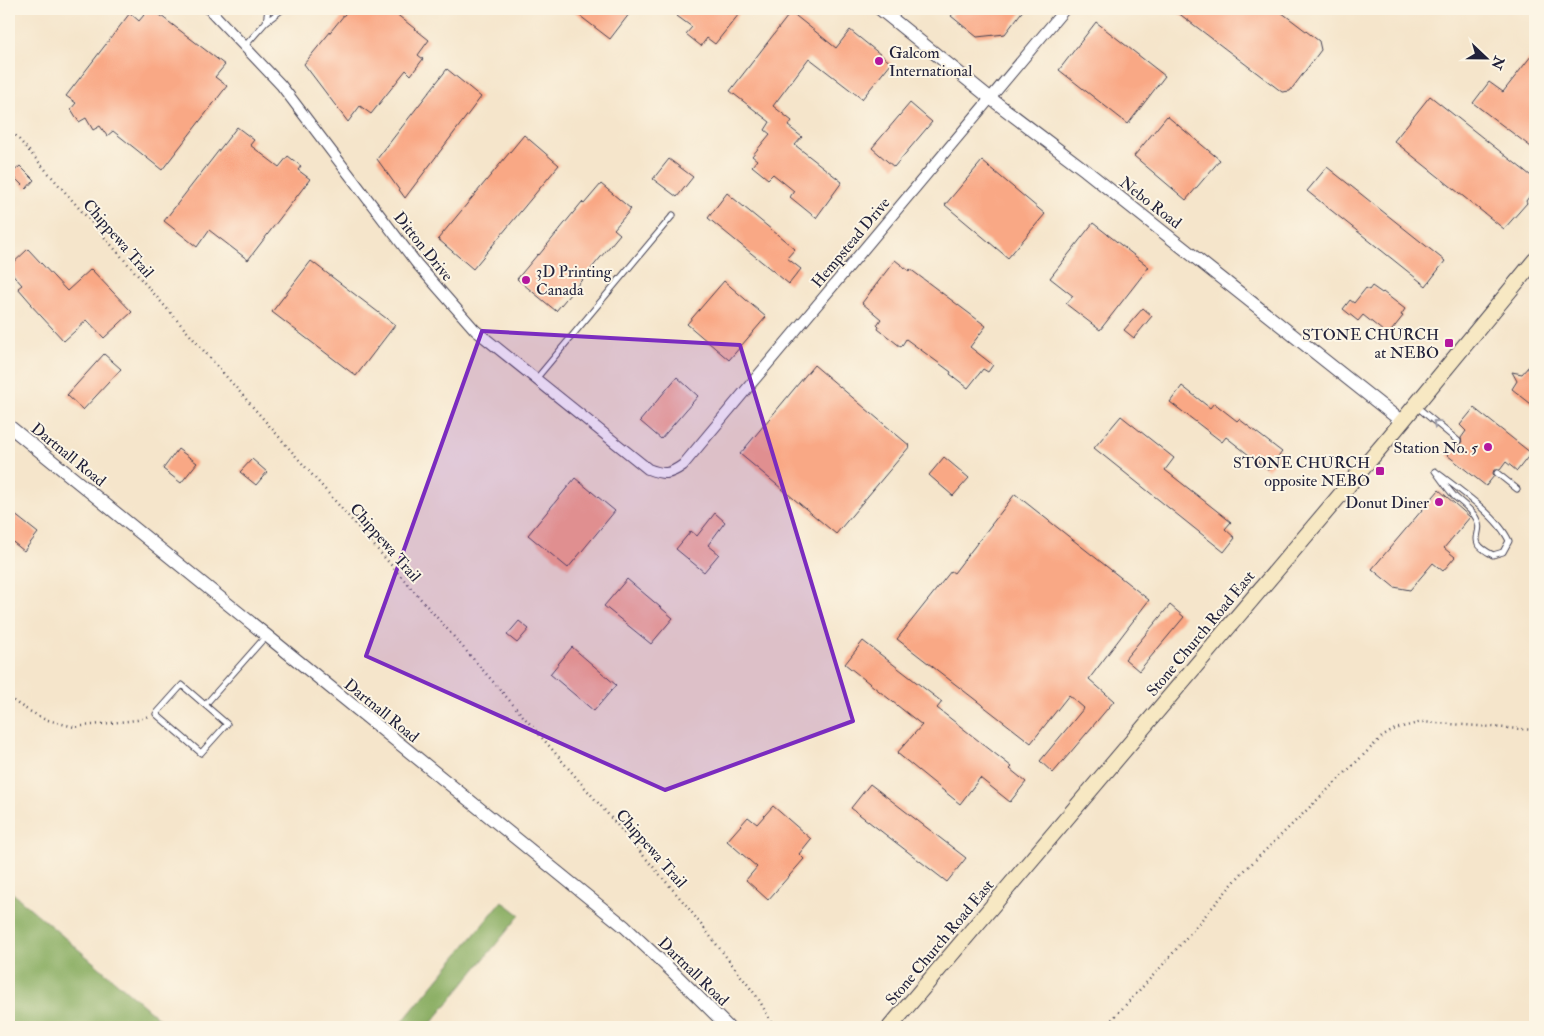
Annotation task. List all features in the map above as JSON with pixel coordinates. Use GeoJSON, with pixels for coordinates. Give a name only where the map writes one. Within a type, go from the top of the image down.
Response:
{"type":"FeatureCollection","features":[{"type":"Feature","properties":{"kind":"main road","name":"Stone Church Road East"},"geometry":{"type":"LineString","coordinates":[[890,1027],[1321,518],[1535,260]]}},
{"type":"Feature","properties":{"kind":"street","name":"Ditton Drive"},"geometry":{"type":"LineString","coordinates":[[209,9],[281,85],[423,272],[475,330],[648,469]]}},
{"type":"Feature","properties":{"kind":"street","name":"Nebo Road"},"geometry":{"type":"LineString","coordinates":[[880,9],[990,98],[1085,170],[1401,420]]}},
{"type":"Feature","properties":{"kind":"street","name":"Hempstead Drive"},"geometry":{"type":"LineString","coordinates":[[648,469],[662,474],[674,471],[683,465],[1065,9]]}},
{"type":"Feature","properties":{"kind":"street","name":"Dartnall Road"},"geometry":{"type":"LineString","coordinates":[[9,426],[625,927],[676,974],[728,1027]]}},
{"type":"Feature","properties":{"kind":"lane"},"geometry":{"type":"LineString","coordinates":[[266,22],[268,9]]}},
{"type":"Feature","properties":{"kind":"lane"},"geometry":{"type":"LineString","coordinates":[[245,46],[266,22],[283,9]]}},
{"type":"Feature","properties":{"kind":"lane"},"geometry":{"type":"LineString","coordinates":[[535,379],[673,215]]}},
{"type":"Feature","properties":{"kind":"lane"},"geometry":{"type":"LineString","coordinates":[[1414,405],[1458,442]]}},
{"type":"Feature","properties":{"kind":"lane"},"geometry":{"type":"LineString","coordinates":[[1435,471],[1466,495],[1504,531],[1509,541],[1503,552],[1493,555],[1483,550],[1477,543],[1478,520],[1472,511],[1449,490],[1435,471]]}},
{"type":"Feature","properties":{"kind":"lane"},"geometry":{"type":"LineString","coordinates":[[1497,473],[1517,489]]}},
{"type":"Feature","properties":{"kind":"lane"},"geometry":{"type":"LineString","coordinates":[[205,705],[266,636]]}},
{"type":"Feature","properties":{"kind":"lane"},"geometry":{"type":"LineString","coordinates":[[182,685],[205,705],[227,724],[201,753],[156,714],[182,685]]}},
{"type":"Feature","properties":{"kind":"path","name":"Chippewa Trail"},"geometry":{"type":"LineString","coordinates":[[9,128],[686,905],[758,998],[774,1027]]}},
{"type":"Feature","properties":{"kind":"path"},"geometry":{"type":"LineString","coordinates":[[9,698],[44,719],[74,727],[137,720],[156,714]]}},
{"type":"Feature","properties":{"kind":"path"},"geometry":{"type":"LineString","coordinates":[[1105,1027],[1161,967],[1241,874],[1382,737],[1395,729],[1422,722],[1535,730]]}},
{"type":"Feature","properties":{"kind":"highlighted area"},"geometry":{"type":"Polygon","coordinates":[[[482,331],[740,345],[853,721],[665,790],[366,656],[482,331]]]}},
{"type":"Feature","properties":{"kind":"green space"},"geometry":{"type":"Polygon","coordinates":[[[9,890],[169,1027],[9,1027],[9,890]]]}},
{"type":"Feature","properties":{"kind":"green space"},"geometry":{"type":"Polygon","coordinates":[[[502,901],[520,915],[428,1027],[398,1027],[502,901]]]}},
{"type":"Feature","properties":{"kind":"building"},"geometry":{"type":"Polygon","coordinates":[[[149,9],[152,9],[225,65],[215,77],[227,86],[162,170],[113,131],[107,136],[100,126],[93,130],[86,118],[79,122],[71,109],[76,103],[66,96],[130,13],[139,21],[149,9]]]}},
{"type":"Feature","properties":{"kind":"building"},"geometry":{"type":"Polygon","coordinates":[[[349,9],[390,9],[429,40],[418,55],[423,59],[411,75],[406,70],[371,114],[360,106],[348,122],[304,64],[349,9]]]}},
{"type":"Feature","properties":{"kind":"building"},"geometry":{"type":"Polygon","coordinates":[[[571,9],[633,9],[610,39],[571,9]]]}},
{"type":"Feature","properties":{"kind":"building"},"geometry":{"type":"Polygon","coordinates":[[[682,9],[743,9],[715,44],[707,38],[701,46],[686,34],[692,27],[677,16],[682,9]]]}},
{"type":"Feature","properties":{"kind":"building"},"geometry":{"type":"Polygon","coordinates":[[[957,9],[1024,9],[1005,34],[977,37],[951,16],[957,9]]]}},
{"type":"Feature","properties":{"kind":"building"},"geometry":{"type":"Polygon","coordinates":[[[1173,9],[1277,9],[1319,41],[1321,50],[1290,91],[1282,92],[1173,9]]]}},
{"type":"Feature","properties":{"kind":"building"},"geometry":{"type":"Polygon","coordinates":[[[791,12],[836,48],[850,30],[891,63],[862,99],[809,58],[773,106],[792,121],[788,126],[802,137],[795,145],[842,182],[816,218],[790,197],[794,191],[773,174],[768,179],[752,166],[757,160],[752,156],[770,134],[765,130],[770,122],[730,91],[791,12]]]}},
{"type":"Feature","properties":{"kind":"building"},"geometry":{"type":"Polygon","coordinates":[[[1096,22],[1165,76],[1128,124],[1059,70],[1096,22]]]}},
{"type":"Feature","properties":{"kind":"building"},"geometry":{"type":"Polygon","coordinates":[[[1535,51],[1535,150],[1473,103],[1489,82],[1503,92],[1535,51]]]}},
{"type":"Feature","properties":{"kind":"building"},"geometry":{"type":"Polygon","coordinates":[[[447,69],[481,97],[405,198],[377,159],[447,69]]]}},
{"type":"Feature","properties":{"kind":"building"},"geometry":{"type":"Polygon","coordinates":[[[1430,96],[1535,179],[1535,189],[1526,201],[1527,203],[1504,229],[1394,141],[1430,96]]]}},
{"type":"Feature","properties":{"kind":"building"},"geometry":{"type":"Polygon","coordinates":[[[910,103],[932,122],[894,167],[872,148],[910,103]]]}},
{"type":"Feature","properties":{"kind":"building"},"geometry":{"type":"Polygon","coordinates":[[[1167,116],[1220,160],[1186,200],[1134,156],[1167,116]]]}},
{"type":"Feature","properties":{"kind":"building"},"geometry":{"type":"Polygon","coordinates":[[[237,127],[254,140],[250,145],[279,167],[288,156],[301,166],[298,170],[310,179],[248,260],[209,230],[197,247],[164,221],[237,127]]]}},
{"type":"Feature","properties":{"kind":"building"},"geometry":{"type":"Polygon","coordinates":[[[524,135],[559,165],[473,269],[438,239],[524,135]]]}},
{"type":"Feature","properties":{"kind":"building"},"geometry":{"type":"Polygon","coordinates":[[[669,159],[693,177],[677,197],[653,179],[669,159]]]}},
{"type":"Feature","properties":{"kind":"building"},"geometry":{"type":"Polygon","coordinates":[[[982,161],[1045,214],[1008,258],[945,205],[982,161]]]}},
{"type":"Feature","properties":{"kind":"building"},"geometry":{"type":"Polygon","coordinates":[[[20,166],[34,180],[26,189],[11,174],[20,166]]]}},
{"type":"Feature","properties":{"kind":"building"},"geometry":{"type":"Polygon","coordinates":[[[1327,167],[1445,261],[1426,286],[1307,191],[1327,167]]]}},
{"type":"Feature","properties":{"kind":"building"},"geometry":{"type":"Polygon","coordinates":[[[601,184],[631,209],[614,229],[620,234],[556,311],[517,279],[582,202],[584,204],[601,184]]]}},
{"type":"Feature","properties":{"kind":"building"},"geometry":{"type":"Polygon","coordinates":[[[727,193],[795,249],[787,258],[801,269],[789,284],[708,218],[727,193]]]}},
{"type":"Feature","properties":{"kind":"building"},"geometry":{"type":"Polygon","coordinates":[[[1093,223],[1149,267],[1100,330],[1066,304],[1073,296],[1050,278],[1093,223]]]}},
{"type":"Feature","properties":{"kind":"building"},"geometry":{"type":"Polygon","coordinates":[[[28,249],[67,291],[91,269],[132,312],[104,338],[87,320],[64,341],[30,304],[18,288],[22,285],[9,270],[9,267],[28,249]]]}},
{"type":"Feature","properties":{"kind":"building"},"geometry":{"type":"Polygon","coordinates":[[[895,260],[909,271],[910,269],[986,326],[970,347],[993,365],[988,372],[983,369],[968,388],[950,374],[951,372],[906,339],[901,347],[878,329],[877,325],[881,319],[862,303],[895,260]]]}},
{"type":"Feature","properties":{"kind":"building"},"geometry":{"type":"Polygon","coordinates":[[[311,261],[395,325],[356,376],[272,312],[311,261]]]}},
{"type":"Feature","properties":{"kind":"building"},"geometry":{"type":"Polygon","coordinates":[[[724,281],[766,317],[729,360],[687,324],[724,281]]]}},
{"type":"Feature","properties":{"kind":"building"},"geometry":{"type":"Polygon","coordinates":[[[1372,286],[1405,309],[1401,315],[1403,316],[1388,335],[1363,315],[1358,321],[1343,309],[1350,300],[1354,303],[1366,288],[1369,290],[1372,286]]]}},
{"type":"Feature","properties":{"kind":"building"},"geometry":{"type":"Polygon","coordinates":[[[1143,308],[1152,316],[1134,338],[1124,330],[1143,308]]]}},
{"type":"Feature","properties":{"kind":"building"},"geometry":{"type":"Polygon","coordinates":[[[104,354],[121,369],[83,410],[67,395],[104,354]]]}},
{"type":"Feature","properties":{"kind":"building"},"geometry":{"type":"Polygon","coordinates":[[[814,365],[910,446],[836,534],[740,454],[814,365]]]}},
{"type":"Feature","properties":{"kind":"building"},"geometry":{"type":"Polygon","coordinates":[[[1529,366],[1535,370],[1535,407],[1512,389],[1517,381],[1512,372],[1522,374],[1529,366]]]}},
{"type":"Feature","properties":{"kind":"building"},"geometry":{"type":"Polygon","coordinates":[[[677,377],[698,396],[661,439],[640,421],[677,377]]]}},
{"type":"Feature","properties":{"kind":"building"},"geometry":{"type":"Polygon","coordinates":[[[1182,386],[1210,408],[1214,403],[1237,421],[1239,419],[1282,452],[1268,470],[1226,437],[1222,442],[1170,402],[1182,386]]]}},
{"type":"Feature","properties":{"kind":"building","name":"Station No. 5"},"geometry":{"type":"Polygon","coordinates":[[[1474,408],[1531,453],[1517,471],[1506,462],[1500,470],[1494,470],[1494,476],[1486,486],[1447,455],[1455,444],[1459,445],[1462,443],[1461,438],[1466,431],[1460,425],[1474,408]]]}},
{"type":"Feature","properties":{"kind":"building"},"geometry":{"type":"Polygon","coordinates":[[[1121,416],[1174,458],[1165,470],[1231,522],[1225,529],[1235,538],[1224,552],[1094,448],[1121,416]]]}},
{"type":"Feature","properties":{"kind":"building"},"geometry":{"type":"Polygon","coordinates":[[[178,449],[197,463],[181,483],[163,469],[178,449]]]}},
{"type":"Feature","properties":{"kind":"building"},"geometry":{"type":"Polygon","coordinates":[[[944,457],[969,478],[953,496],[929,475],[944,457]]]}},
{"type":"Feature","properties":{"kind":"building"},"geometry":{"type":"Polygon","coordinates":[[[252,459],[267,472],[256,485],[240,472],[252,459]]]}},
{"type":"Feature","properties":{"kind":"building"},"geometry":{"type":"Polygon","coordinates":[[[575,478],[615,511],[568,568],[528,535],[575,478]]]}},
{"type":"Feature","properties":{"kind":"building"},"geometry":{"type":"Polygon","coordinates":[[[1439,490],[1470,517],[1444,548],[1455,557],[1443,571],[1433,563],[1410,590],[1394,587],[1372,569],[1439,490]]]}},
{"type":"Feature","properties":{"kind":"building"},"geometry":{"type":"Polygon","coordinates":[[[1015,494],[1149,600],[1089,679],[1114,701],[1053,773],[1040,761],[1084,708],[1069,695],[1031,743],[897,639],[951,571],[954,573],[1015,494]]]}},
{"type":"Feature","properties":{"kind":"building"},"geometry":{"type":"Polygon","coordinates":[[[9,510],[38,533],[24,551],[9,539],[9,510]]]}},
{"type":"Feature","properties":{"kind":"building"},"geometry":{"type":"Polygon","coordinates":[[[715,513],[725,522],[708,545],[719,554],[704,572],[676,549],[691,531],[697,536],[715,513]]]}},
{"type":"Feature","properties":{"kind":"building"},"geometry":{"type":"Polygon","coordinates":[[[627,579],[673,618],[651,644],[604,606],[627,579]]]}},
{"type":"Feature","properties":{"kind":"building"},"geometry":{"type":"Polygon","coordinates":[[[1170,605],[1184,617],[1139,671],[1125,659],[1170,605]]]}},
{"type":"Feature","properties":{"kind":"building"},"geometry":{"type":"Polygon","coordinates":[[[519,621],[529,629],[517,643],[507,635],[519,621]]]}},
{"type":"Feature","properties":{"kind":"building"},"geometry":{"type":"Polygon","coordinates":[[[863,641],[942,702],[937,708],[1012,767],[1010,769],[1026,782],[1010,802],[980,778],[960,804],[897,753],[922,725],[845,664],[863,641]]]}},
{"type":"Feature","properties":{"kind":"building"},"geometry":{"type":"Polygon","coordinates":[[[572,647],[616,685],[594,711],[550,674],[572,647]]]}},
{"type":"Feature","properties":{"kind":"building"},"geometry":{"type":"Polygon","coordinates":[[[870,784],[966,858],[947,882],[851,808],[870,784]]]}},
{"type":"Feature","properties":{"kind":"building"},"geometry":{"type":"Polygon","coordinates":[[[773,806],[811,839],[799,854],[804,859],[768,900],[746,880],[757,867],[727,841],[748,817],[757,824],[773,806]]]}},
{"type":"Feature","properties":{"kind":"place","name":"Galcom International"},"geometry":{"type":"Point","coordinates":[879,61]}},
{"type":"Feature","properties":{"kind":"place","name":"3D Printing Canada"},"geometry":{"type":"Point","coordinates":[526,280]}},
{"type":"Feature","properties":{"kind":"place","name":"STONE CHURCH at NEBO"},"geometry":{"type":"Point","coordinates":[1449,343]}},
{"type":"Feature","properties":{"kind":"place","name":"Station No. 5"},"geometry":{"type":"Point","coordinates":[1488,447]}},
{"type":"Feature","properties":{"kind":"place","name":"STONE CHURCH opposite NEBO"},"geometry":{"type":"Point","coordinates":[1380,471]}},
{"type":"Feature","properties":{"kind":"place","name":"Donut Diner"},"geometry":{"type":"Point","coordinates":[1439,502]}}]}
